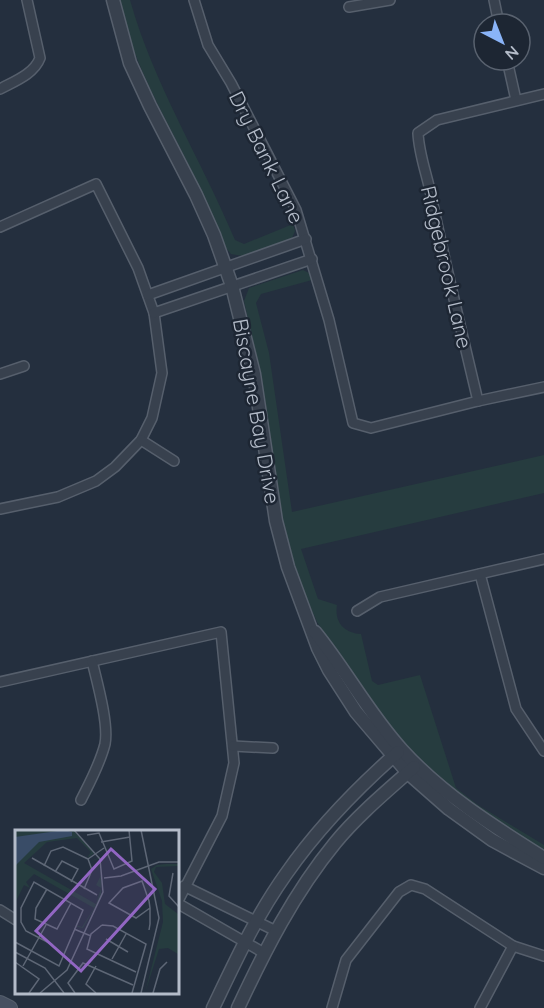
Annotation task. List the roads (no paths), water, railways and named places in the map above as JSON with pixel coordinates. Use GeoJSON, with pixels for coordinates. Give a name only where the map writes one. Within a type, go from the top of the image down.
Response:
{"type":"FeatureCollection","features":[{"type":"Feature","properties":{"kind":"main road"},"geometry":{"type":"LineString","coordinates":[[0,1003],[10,1008]]}},
{"type":"Feature","properties":{"kind":"street"},"geometry":{"type":"LineString","coordinates":[[0,89],[37,67],[40,58],[27,0]]}},
{"type":"Feature","properties":{"kind":"street","name":"Biscayne Bay Drive"},"geometry":{"type":"LineString","coordinates":[[113,0],[130,63],[196,195],[232,286],[254,374],[276,521],[288,567],[318,648],[356,712],[398,753],[449,809],[492,840],[544,868]]}},
{"type":"Feature","properties":{"kind":"street","name":"Dry Bank Lane"},"geometry":{"type":"LineString","coordinates":[[194,0],[208,45],[231,83],[296,210],[329,320],[353,423],[371,428],[478,401]]}},
{"type":"Feature","properties":{"kind":"street"},"geometry":{"type":"LineString","coordinates":[[349,7],[390,0]]}},
{"type":"Feature","properties":{"kind":"street"},"geometry":{"type":"LineString","coordinates":[[510,72],[516,100],[544,94]]}},
{"type":"Feature","properties":{"kind":"street","name":"Ridgebrook Lane"},"geometry":{"type":"LineString","coordinates":[[478,401],[419,150],[418,133],[437,120],[516,100]]}},
{"type":"Feature","properties":{"kind":"street"},"geometry":{"type":"LineString","coordinates":[[0,226],[96,184],[128,247],[148,295],[154,313],[162,373],[152,418],[141,440],[115,467],[96,481],[58,497],[0,509]]}},
{"type":"Feature","properties":{"kind":"street"},"geometry":{"type":"LineString","coordinates":[[148,295],[306,239]]}},
{"type":"Feature","properties":{"kind":"street"},"geometry":{"type":"LineString","coordinates":[[154,313],[312,259]]}},
{"type":"Feature","properties":{"kind":"street"},"geometry":{"type":"LineString","coordinates":[[0,374],[24,366]]}},
{"type":"Feature","properties":{"kind":"street"},"geometry":{"type":"LineString","coordinates":[[478,401],[544,387]]}},
{"type":"Feature","properties":{"kind":"street"},"geometry":{"type":"LineString","coordinates":[[141,440],[174,461]]}},
{"type":"Feature","properties":{"kind":"street"},"geometry":{"type":"LineString","coordinates":[[357,610],[380,597],[544,559]]}},
{"type":"Feature","properties":{"kind":"street"},"geometry":{"type":"LineString","coordinates":[[480,574],[516,709],[544,751]]}},
{"type":"Feature","properties":{"kind":"street"},"geometry":{"type":"LineString","coordinates":[[0,682],[221,632],[234,763],[222,816],[178,901]]}},
{"type":"Feature","properties":{"kind":"street"},"geometry":{"type":"LineString","coordinates":[[81,800],[94,775],[105,742],[102,698],[92,662]]}},
{"type":"Feature","properties":{"kind":"street"},"geometry":{"type":"LineString","coordinates":[[233,746],[273,748]]}},
{"type":"Feature","properties":{"kind":"street"},"geometry":{"type":"LineString","coordinates":[[213,1008],[256,921],[285,875],[313,838],[350,796],[398,753]]}},
{"type":"Feature","properties":{"kind":"street"},"geometry":{"type":"LineString","coordinates":[[238,1008],[276,931],[306,883],[335,843],[365,811],[412,769]]}},
{"type":"Feature","properties":{"kind":"street","name":"Biscayne Bay Drive"},"geometry":{"type":"LineString","coordinates":[[412,769],[544,858]]}},
{"type":"Feature","properties":{"kind":"street"},"geometry":{"type":"LineString","coordinates":[[332,1008],[346,960],[399,892],[411,885],[425,889],[513,946],[544,956]]}},
{"type":"Feature","properties":{"kind":"street"},"geometry":{"type":"LineString","coordinates":[[184,886],[276,931]]}},
{"type":"Feature","properties":{"kind":"street"},"geometry":{"type":"LineString","coordinates":[[178,904],[264,953]]}},
{"type":"Feature","properties":{"kind":"street"},"geometry":{"type":"LineString","coordinates":[[0,910],[15,919]]}},
{"type":"Feature","properties":{"kind":"street"},"geometry":{"type":"LineString","coordinates":[[480,1008],[513,946]]}}]}
